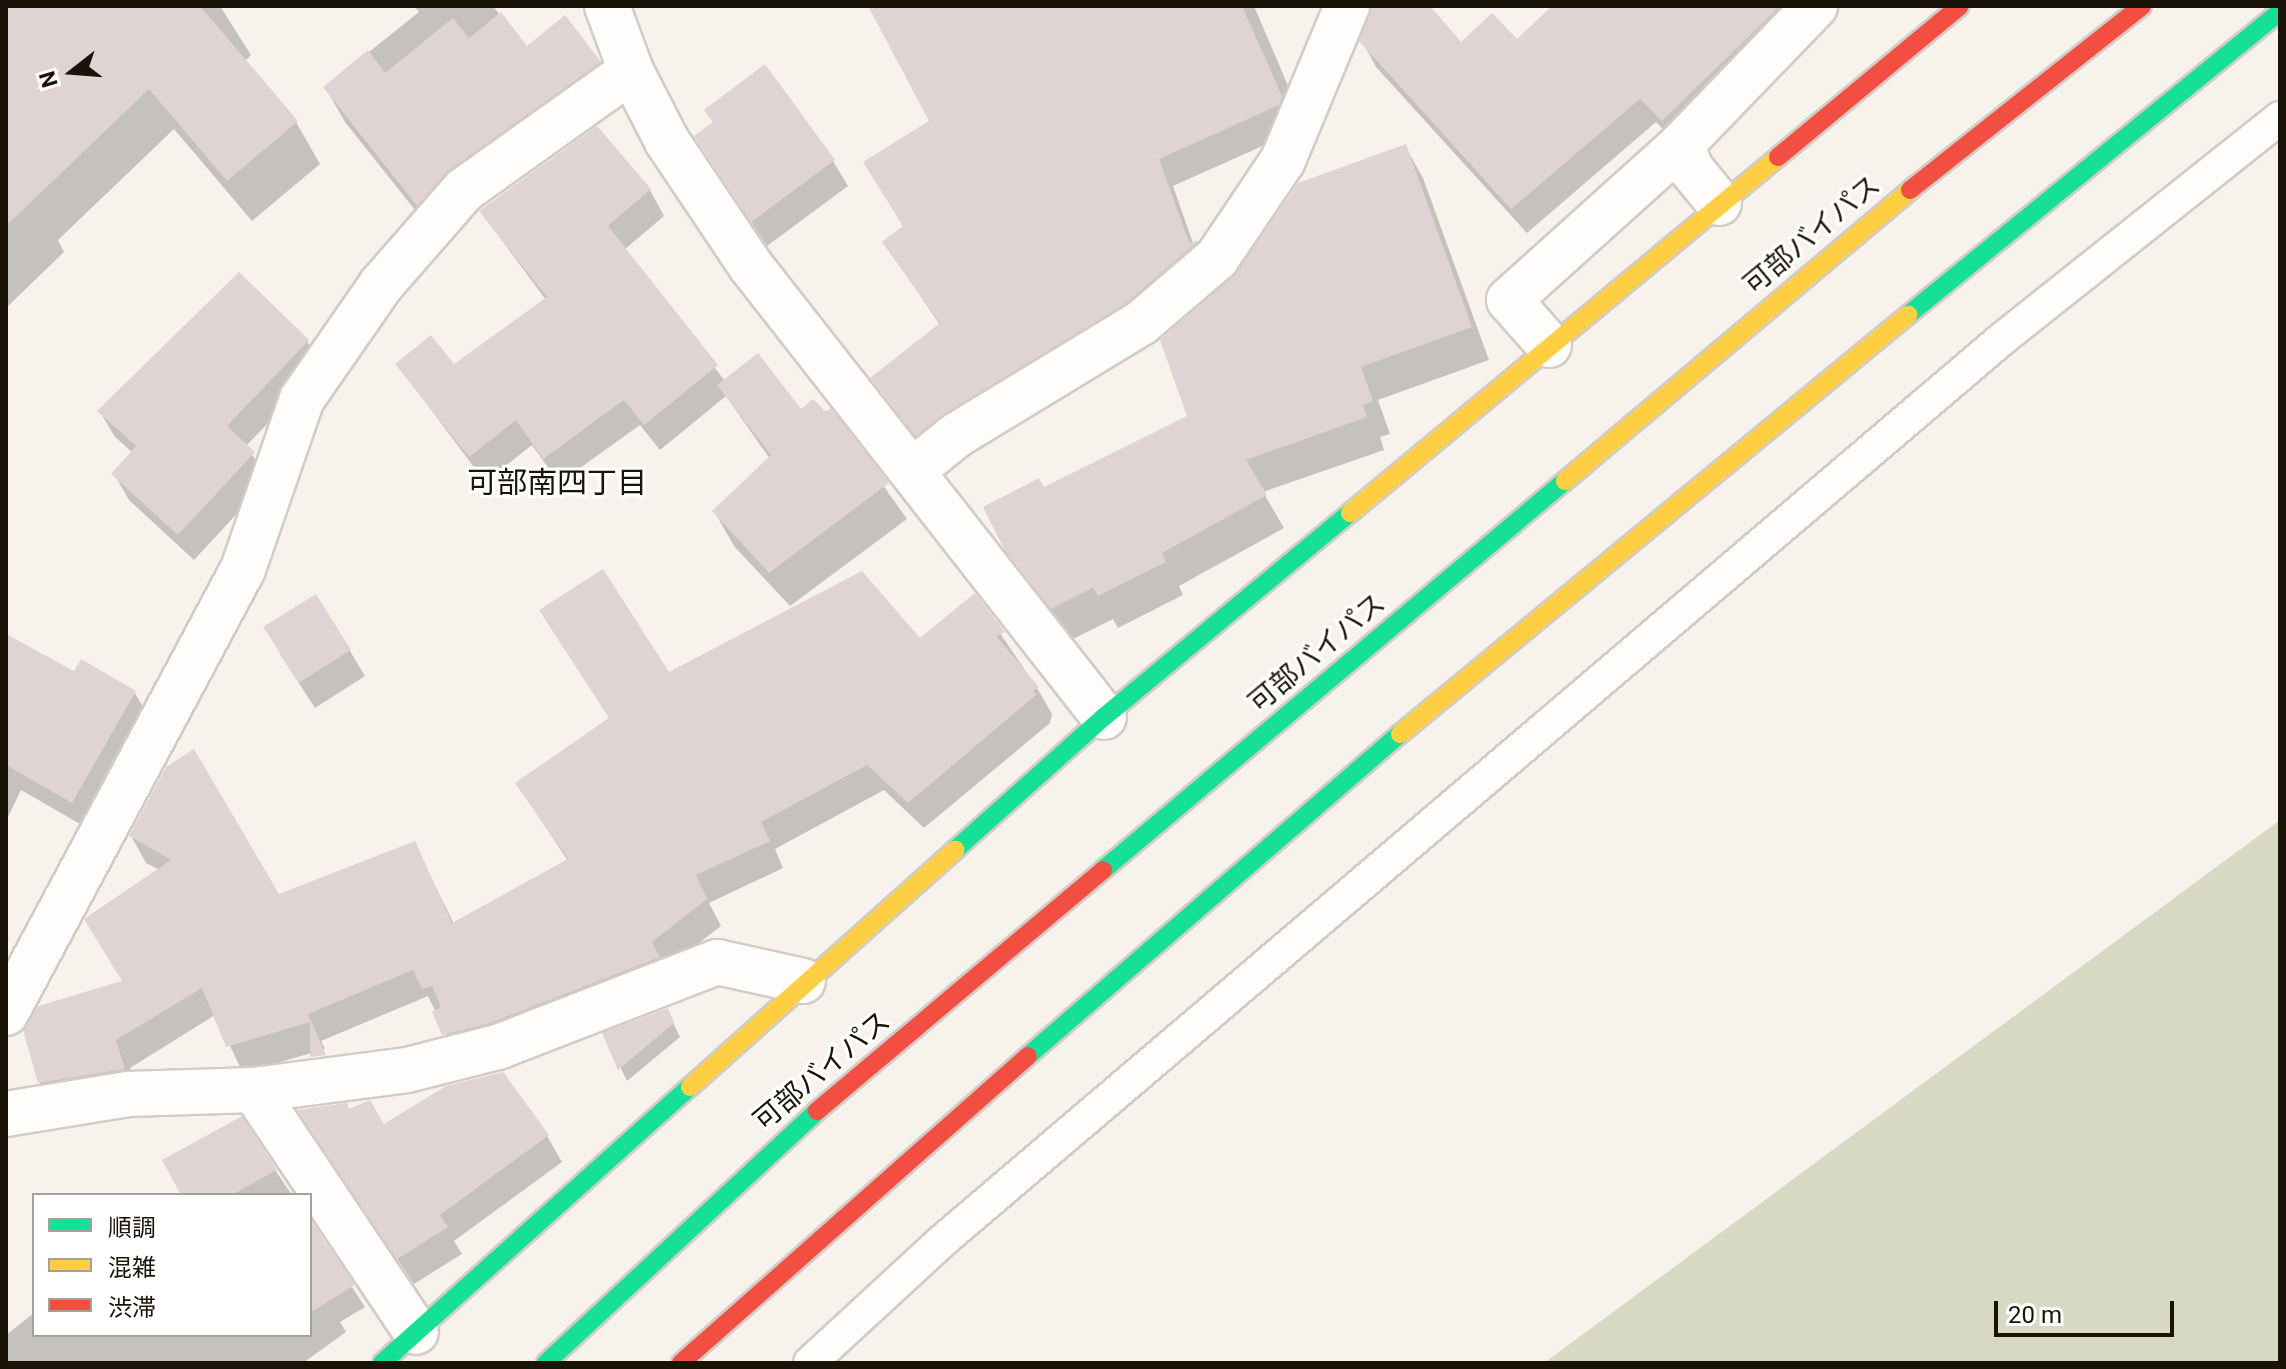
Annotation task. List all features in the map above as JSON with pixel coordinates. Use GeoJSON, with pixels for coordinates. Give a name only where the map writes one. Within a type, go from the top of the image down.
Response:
{"type":"FeatureCollection","features":[{"type":"Feature","properties":{"kind":"main road"},"geometry":{"type":"LineString","coordinates":[[382,1363],[803,981],[1104,717],[1719,203],[1960,6]]}},
{"type":"Feature","properties":{"kind":"main road","name":"可部バイパス"},"geometry":{"type":"LineString","coordinates":[[546,1363],[801,1126],[1933,171],[2142,6]]}},
{"type":"Feature","properties":{"kind":"main road"},"geometry":{"type":"LineString","coordinates":[[681,1363],[834,1224],[1536,617],[2280,12]]}},
{"type":"Feature","properties":{"kind":"street"},"geometry":{"type":"LineString","coordinates":[[607,6],[631,71],[667,141],[750,265],[1104,717]]}},
{"type":"Feature","properties":{"kind":"street"},"geometry":{"type":"LineString","coordinates":[[912,471],[955,436],[1141,323],[1217,258],[1283,160],[1347,6]]}},
{"type":"Feature","properties":{"kind":"street"},"geometry":{"type":"LineString","coordinates":[[1549,345],[1509,300],[1681,145],[1815,6]]}},
{"type":"Feature","properties":{"kind":"street"},"geometry":{"type":"LineString","coordinates":[[6,1013],[243,569],[302,399],[381,285],[464,190],[631,71]]}},
{"type":"Feature","properties":{"kind":"street"},"geometry":{"type":"LineString","coordinates":[[1681,145],[1691,169],[1719,203]]}},
{"type":"Feature","properties":{"kind":"street"},"geometry":{"type":"LineString","coordinates":[[6,1114],[128,1094],[254,1090],[407,1070],[498,1047],[717,962],[803,981]]}},
{"type":"Feature","properties":{"kind":"street"},"geometry":{"type":"LineString","coordinates":[[254,1090],[416,1332]]}},
{"type":"Feature","properties":{"kind":"lane"},"geometry":{"type":"LineString","coordinates":[[810,1363],[953,1232],[1978,360],[2280,118]]}},
{"type":"Feature","properties":{"kind":"green space"},"geometry":{"type":"Polygon","coordinates":[[[2280,820],[2280,1363],[1544,1363],[2280,820]]]}},
{"type":"Feature","properties":{"kind":"building"},"geometry":{"type":"Polygon","coordinates":[[[6,6],[200,6],[298,121],[227,181],[149,89],[6,226],[6,6]]]}},
{"type":"Feature","properties":{"kind":"building"},"geometry":{"type":"Polygon","coordinates":[[[868,6],[1242,6],[1282,96],[1279,105],[1159,159],[1189,242],[1198,241],[1126,303],[916,436],[870,378],[940,323],[882,242],[903,226],[863,162],[929,121],[868,6]]]}},
{"type":"Feature","properties":{"kind":"building"},"geometry":{"type":"Polygon","coordinates":[[[1371,6],[1430,6],[1461,42],[1492,13],[1517,39],[1552,6],[1780,6],[1662,121],[1640,99],[1511,209],[1359,41],[1371,6]]]}},
{"type":"Feature","properties":{"kind":"building"},"geometry":{"type":"Polygon","coordinates":[[[501,12],[527,46],[565,15],[601,62],[450,170],[417,206],[323,87],[368,50],[385,73],[453,18],[469,38],[501,12]]]}},
{"type":"Feature","properties":{"kind":"building"},"geometry":{"type":"Polygon","coordinates":[[[765,64],[835,160],[751,222],[694,136],[713,122],[704,110],[765,64]]]}},
{"type":"Feature","properties":{"kind":"building"},"geometry":{"type":"Polygon","coordinates":[[[597,126],[651,189],[608,226],[718,365],[644,425],[624,400],[543,459],[516,420],[469,457],[395,364],[431,335],[454,364],[547,297],[479,211],[597,126]]]}},
{"type":"Feature","properties":{"kind":"building"},"geometry":{"type":"Polygon","coordinates":[[[1406,144],[1472,327],[1361,367],[1373,401],[1363,405],[1367,417],[1246,460],[1267,495],[1162,553],[1166,562],[1098,596],[1093,588],[1051,609],[1004,549],[983,507],[1039,478],[1044,487],[1187,416],[1160,340],[1237,272],[1298,183],[1406,144]]]}},
{"type":"Feature","properties":{"kind":"building"},"geometry":{"type":"Polygon","coordinates":[[[239,272],[309,340],[227,426],[255,452],[178,535],[111,474],[136,446],[97,411],[239,272]]]}},
{"type":"Feature","properties":{"kind":"building"},"geometry":{"type":"Polygon","coordinates":[[[758,353],[801,409],[813,399],[826,412],[831,408],[889,483],[769,573],[712,511],[771,455],[717,385],[758,353]]]}},
{"type":"Feature","properties":{"kind":"building"},"geometry":{"type":"Polygon","coordinates":[[[603,569],[669,672],[862,571],[920,638],[975,593],[1005,632],[996,636],[1039,687],[1033,691],[1036,695],[908,803],[867,765],[761,822],[770,841],[696,875],[707,899],[652,942],[660,957],[490,1023],[442,1035],[432,1012],[441,1007],[432,986],[422,989],[413,970],[308,1014],[326,1055],[310,1057],[310,1022],[226,1047],[202,988],[116,1040],[125,1069],[38,1083],[23,1030],[38,1006],[122,981],[84,919],[171,860],[129,836],[166,767],[194,749],[279,894],[415,841],[452,923],[568,859],[515,783],[609,718],[539,610],[603,569]]]}},
{"type":"Feature","properties":{"kind":"building"},"geometry":{"type":"Polygon","coordinates":[[[316,594],[351,650],[298,683],[263,627],[316,594]]]}},
{"type":"Feature","properties":{"kind":"building"},"geometry":{"type":"Polygon","coordinates":[[[6,634],[74,671],[81,659],[136,691],[72,803],[6,765],[6,634]]]}},
{"type":"Feature","properties":{"kind":"building"},"geometry":{"type":"Polygon","coordinates":[[[668,1008],[674,1023],[618,1070],[602,1033],[668,1008]]]}},
{"type":"Feature","properties":{"kind":"building"},"geometry":{"type":"Polygon","coordinates":[[[503,1072],[549,1135],[440,1215],[448,1227],[397,1259],[297,1110],[347,1103],[349,1109],[370,1100],[384,1124],[446,1086],[503,1072]]]}},
{"type":"Feature","properties":{"kind":"building"},"geometry":{"type":"Polygon","coordinates":[[[242,1116],[277,1170],[236,1193],[180,1193],[162,1160],[242,1116]]]}},
{"type":"Feature","properties":{"kind":"building"},"geometry":{"type":"Polygon","coordinates":[[[312,1222],[355,1285],[312,1312],[312,1222]]]}},
{"type":"Feature","properties":{"kind":"traffic: fast"},"geometry":{"type":"LineString","coordinates":[[1908,315],[2280,12]]}},
{"type":"Feature","properties":{"kind":"traffic: fast"},"geometry":{"type":"LineString","coordinates":[[1103,870],[1565,481]]}},
{"type":"Feature","properties":{"kind":"traffic: fast"},"geometry":{"type":"LineString","coordinates":[[955,850],[1104,717],[1350,513]]}},
{"type":"Feature","properties":{"kind":"traffic: fast"},"geometry":{"type":"LineString","coordinates":[[1028,1056],[1400,734]]}},
{"type":"Feature","properties":{"kind":"traffic: fast"},"geometry":{"type":"LineString","coordinates":[[382,1363],[690,1087]]}},
{"type":"Feature","properties":{"kind":"traffic: fast"},"geometry":{"type":"LineString","coordinates":[[546,1363],[817,1111]]}},
{"type":"Feature","properties":{"kind":"traffic: slow"},"geometry":{"type":"LineString","coordinates":[[1350,513],[1778,157]]}},
{"type":"Feature","properties":{"kind":"traffic: slow"},"geometry":{"type":"LineString","coordinates":[[1565,481],[1910,190]]}},
{"type":"Feature","properties":{"kind":"traffic: slow"},"geometry":{"type":"LineString","coordinates":[[1400,734],[1908,315]]}},
{"type":"Feature","properties":{"kind":"traffic: slow"},"geometry":{"type":"LineString","coordinates":[[690,1087],[955,850]]}},
{"type":"Feature","properties":{"kind":"traffic: jam"},"geometry":{"type":"LineString","coordinates":[[1778,157],[1960,6]]}},
{"type":"Feature","properties":{"kind":"traffic: jam"},"geometry":{"type":"LineString","coordinates":[[1910,190],[2142,6]]}},
{"type":"Feature","properties":{"kind":"traffic: jam"},"geometry":{"type":"LineString","coordinates":[[817,1111],[1103,870]]}},
{"type":"Feature","properties":{"kind":"traffic: jam"},"geometry":{"type":"LineString","coordinates":[[681,1363],[1028,1056]]}},
{"type":"Feature","properties":{"kind":"district","name":"可部南四丁目"},"geometry":{"type":"Point","coordinates":[557,483]}}]}
